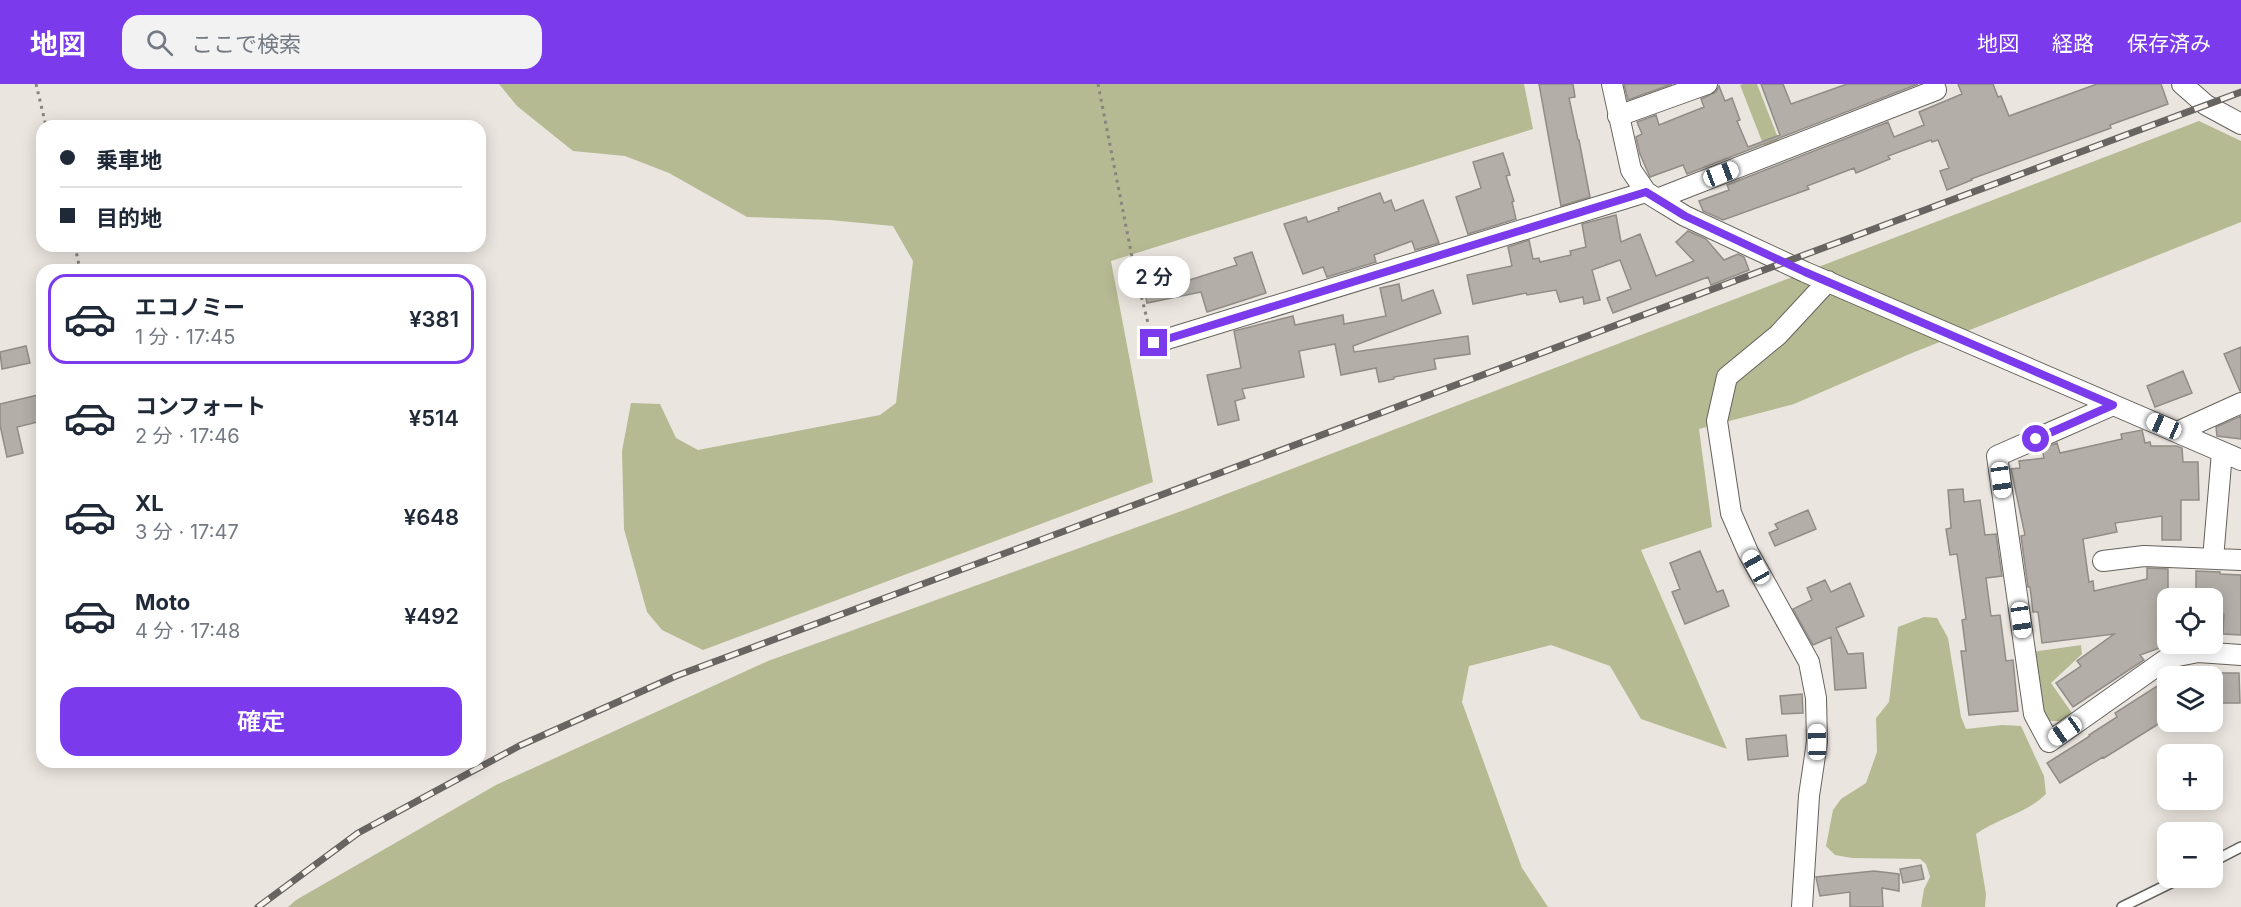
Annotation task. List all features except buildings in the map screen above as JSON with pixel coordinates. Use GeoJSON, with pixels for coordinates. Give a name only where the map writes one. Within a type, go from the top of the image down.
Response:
{"type":"FeatureCollection","features":[{"type":"Feature","properties":{"kind":"street"},"geometry":{"type":"LineString","coordinates":[[1612,84],[1631,170],[1651,196],[1685,216],[1828,281],[2241,460]]}},
{"type":"Feature","properties":{"kind":"street"},"geometry":{"type":"LineString","coordinates":[[1618,116],[1707,84]]}},
{"type":"Feature","properties":{"kind":"street"},"geometry":{"type":"LineString","coordinates":[[1154,343],[1651,196],[1936,90],[1934,84]]}},
{"type":"Feature","properties":{"kind":"street"},"geometry":{"type":"LineString","coordinates":[[2182,84],[2206,105],[2241,124]]}},
{"type":"Feature","properties":{"kind":"street"},"geometry":{"type":"LineString","coordinates":[[1802,907],[1809,796],[1817,742],[1816,698],[1809,662],[1748,552],[1731,513],[1717,421],[1726,377],[1778,335],[1828,281]]}},
{"type":"Feature","properties":{"kind":"street"},"geometry":{"type":"LineString","coordinates":[[2177,432],[2241,403]]}},
{"type":"Feature","properties":{"kind":"street"},"geometry":{"type":"LineString","coordinates":[[2113,405],[1997,456],[2034,714],[2049,742],[2168,658],[2198,652],[2241,655]]}},
{"type":"Feature","properties":{"kind":"street"},"geometry":{"type":"LineString","coordinates":[[2213,559],[2222,452]]}},
{"type":"Feature","properties":{"kind":"street"},"geometry":{"type":"LineString","coordinates":[[2103,561],[2144,556],[2241,560]]}},
{"type":"Feature","properties":{"kind":"lane"},"geometry":{"type":"LineString","coordinates":[[2223,856],[2241,847]]}},
{"type":"Feature","properties":{"kind":"lane"},"geometry":{"type":"LineString","coordinates":[[2122,907],[2161,888]]}},
{"type":"Feature","properties":{"kind":"path"},"geometry":{"type":"LineString","coordinates":[[36,84],[45,120]]}},
{"type":"Feature","properties":{"kind":"path"},"geometry":{"type":"LineString","coordinates":[[1098,84],[1134,267],[1154,343]]}},
{"type":"Feature","properties":{"kind":"green space"},"geometry":{"type":"Polygon","coordinates":[[[499,84],[1524,84],[1533,129],[1111,261],[1153,482],[703,650],[662,630],[647,612],[624,529],[622,451],[631,403],[660,404],[676,438],[698,450],[880,415],[896,403],[913,261],[893,226],[830,220],[747,217],[669,173],[625,156],[573,151],[517,106],[499,84]]]}},
{"type":"Feature","properties":{"kind":"green space"},"geometry":{"type":"Polygon","coordinates":[[[1757,84],[1780,143],[1765,149],[1740,85],[1757,84]]]}},
{"type":"Feature","properties":{"kind":"green space"},"geometry":{"type":"Polygon","coordinates":[[[2199,121],[2241,141],[2241,222],[1912,353],[1794,404],[1699,429],[1712,527],[1641,550],[1727,749],[1641,719],[1610,666],[1551,645],[1469,666],[1462,702],[1522,868],[1548,907],[288,907],[296,900],[496,785],[768,661],[1187,509],[2199,121]]]}},
{"type":"Feature","properties":{"kind":"green space"},"geometry":{"type":"Polygon","coordinates":[[[1924,617],[1937,618],[1948,638],[1961,717],[1966,729],[2002,725],[2021,726],[2044,776],[2046,794],[2038,801],[1976,834],[1986,894],[1985,907],[1921,907],[1924,889],[1930,877],[1926,864],[1920,859],[1852,858],[1835,855],[1826,846],[1833,810],[1841,799],[1866,783],[1877,752],[1876,718],[1889,702],[1898,627],[1924,617]]]}},
{"type":"Feature","properties":{"kind":"green space"},"geometry":{"type":"Polygon","coordinates":[[[2081,645],[2082,654],[2051,683],[2072,713],[2068,721],[2048,721],[2039,704],[2032,652],[2081,645]]]}},
{"type":"Feature","properties":{"kind":"railway"},"geometry":{"type":"LineString","coordinates":[[486,764],[519,746],[676,676],[2241,92]]}},
{"type":"Feature","properties":{"kind":"railway"},"geometry":{"type":"LineString","coordinates":[[258,907],[358,833],[478,768]]}},
{"type":"Feature","properties":{"kind":"route"},"geometry":{"type":"LineString","coordinates":[[1154,343],[1646,192],[1685,216],[1805,272],[2113,405],[2036,439]]}}]}
